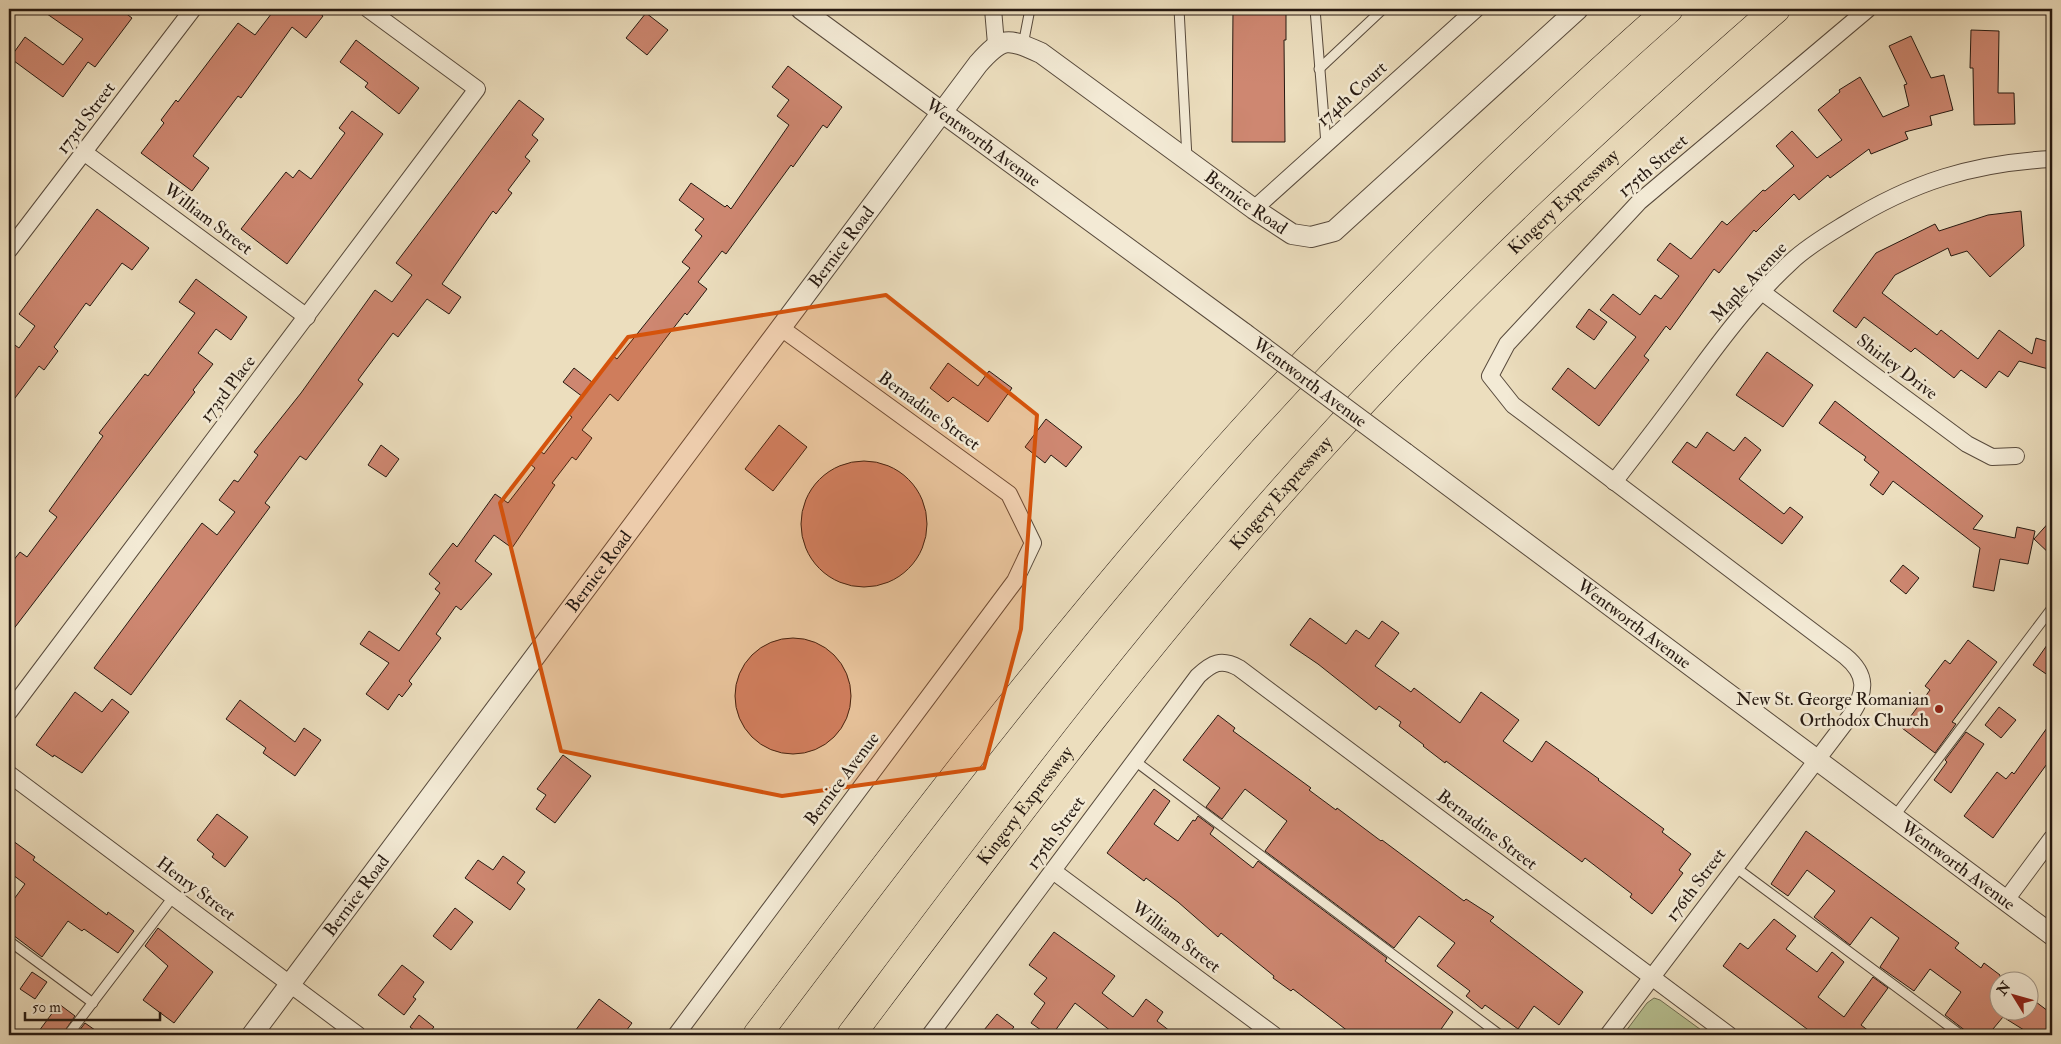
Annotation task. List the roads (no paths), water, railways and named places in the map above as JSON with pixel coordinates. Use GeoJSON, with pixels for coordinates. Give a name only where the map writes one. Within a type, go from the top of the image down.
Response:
{"type":"FeatureCollection","features":[{"type":"Feature","properties":{"kind":"highway"},"geometry":{"type":"LineString","coordinates":[[757,1035],[876,878],[1048,658],[1223,452],[1340,324],[1483,180],[1562,104],[1669,9]]}},
{"type":"Feature","properties":{"kind":"highway","name":"Kingery Expressway"},"geometry":{"type":"LineString","coordinates":[[851,1035],[1119,684],[1225,556],[1325,442],[1438,324],[1543,220],[1639,128],[1776,9]]}},
{"type":"Feature","properties":{"kind":"street","name":"173rd Street"},"geometry":{"type":"LineString","coordinates":[[9,250],[85,153],[193,9]]}},
{"type":"Feature","properties":{"kind":"street","name":"173rd Place"},"geometry":{"type":"LineString","coordinates":[[9,712],[477,89],[368,9]]}},
{"type":"Feature","properties":{"kind":"street","name":"Wentworth Avenue"},"geometry":{"type":"LineString","coordinates":[[801,9],[1245,334],[2052,935]]}},
{"type":"Feature","properties":{"kind":"street"},"geometry":{"type":"LineString","coordinates":[[993,9],[996,44]]}},
{"type":"Feature","properties":{"kind":"street","name":"174th Court"},"geometry":{"type":"LineString","coordinates":[[1254,209],[1476,9]]}},
{"type":"Feature","properties":{"kind":"street","name":"Bernice Road"},"geometry":{"type":"LineString","coordinates":[[252,1035],[978,64],[996,44],[1009,42],[1023,45],[1041,53],[1254,209],[1292,234],[1311,237],[1334,231],[1578,9]]}},
{"type":"Feature","properties":{"kind":"street","name":"175th Street"},"geometry":{"type":"LineString","coordinates":[[1614,482],[1513,405],[1490,376],[1506,344],[1639,202],[1868,9]]}},
{"type":"Feature","properties":{"kind":"street","name":"William Street"},"geometry":{"type":"LineString","coordinates":[[85,153],[307,317]]}},
{"type":"Feature","properties":{"kind":"street","name":"Maple Avenue"},"geometry":{"type":"LineString","coordinates":[[1614,482],[1728,332],[1762,292],[1793,260],[1825,236],[1866,210],[1946,175],[1986,166],[2052,159]]}},
{"type":"Feature","properties":{"kind":"street","name":"Shirley Drive"},"geometry":{"type":"LineString","coordinates":[[1762,292],[1967,444],[1992,456],[2016,456]]}},
{"type":"Feature","properties":{"kind":"street","name":"Bernadine Street"},"geometry":{"type":"LineString","coordinates":[[781,328],[1009,494],[1033,543]]}},
{"type":"Feature","properties":{"kind":"street"},"geometry":{"type":"LineString","coordinates":[[1614,482],[1855,664],[1863,682],[1862,694],[1851,715],[1817,760]]}},
{"type":"Feature","properties":{"kind":"street","name":"Bernice Avenue"},"geometry":{"type":"LineString","coordinates":[[676,1035],[1014,581],[1033,543]]}},
{"type":"Feature","properties":{"kind":"street","name":"175th Street"},"geometry":{"type":"LineString","coordinates":[[930,1035],[1198,676],[1210,665],[1219,661]]}},
{"type":"Feature","properties":{"kind":"street","name":"Bernadine Street"},"geometry":{"type":"LineString","coordinates":[[1219,661],[1229,663],[1238,668],[1729,1035]]}},
{"type":"Feature","properties":{"kind":"street","name":"176th Street"},"geometry":{"type":"LineString","coordinates":[[1608,1035],[1734,866],[1817,760]]}},
{"type":"Feature","properties":{"kind":"street","name":"Henry Street"},"geometry":{"type":"LineString","coordinates":[[9,774],[358,1035]]}},
{"type":"Feature","properties":{"kind":"street"},"geometry":{"type":"LineString","coordinates":[[2006,900],[2052,838]]}},
{"type":"Feature","properties":{"kind":"street","name":"William Street"},"geometry":{"type":"LineString","coordinates":[[1053,872],[1274,1035]]}},
{"type":"Feature","properties":{"kind":"lane"},"geometry":{"type":"LineString","coordinates":[[1023,45],[1030,9]]}},
{"type":"Feature","properties":{"kind":"lane"},"geometry":{"type":"LineString","coordinates":[[1179,9],[1187,161]]}},
{"type":"Feature","properties":{"kind":"lane"},"geometry":{"type":"LineString","coordinates":[[1315,9],[1326,144]]}},
{"type":"Feature","properties":{"kind":"lane"},"geometry":{"type":"LineString","coordinates":[[1319,69],[1383,9]]}},
{"type":"Feature","properties":{"kind":"lane"},"geometry":{"type":"LineString","coordinates":[[1894,818],[2052,608]]}},
{"type":"Feature","properties":{"kind":"lane"},"geometry":{"type":"LineString","coordinates":[[1135,761],[1500,1035]]}},
{"type":"Feature","properties":{"kind":"lane"},"geometry":{"type":"LineString","coordinates":[[1734,866],[1961,1035]]}},
{"type":"Feature","properties":{"kind":"lane"},"geometry":{"type":"LineString","coordinates":[[68,1035],[173,897]]}},
{"type":"Feature","properties":{"kind":"lane"},"geometry":{"type":"LineString","coordinates":[[9,941],[93,1003]]}},
{"type":"Feature","properties":{"kind":"place","name":"New St. George Romanian Orthodox Church"},"geometry":{"type":"Point","coordinates":[1939,709]}}]}
